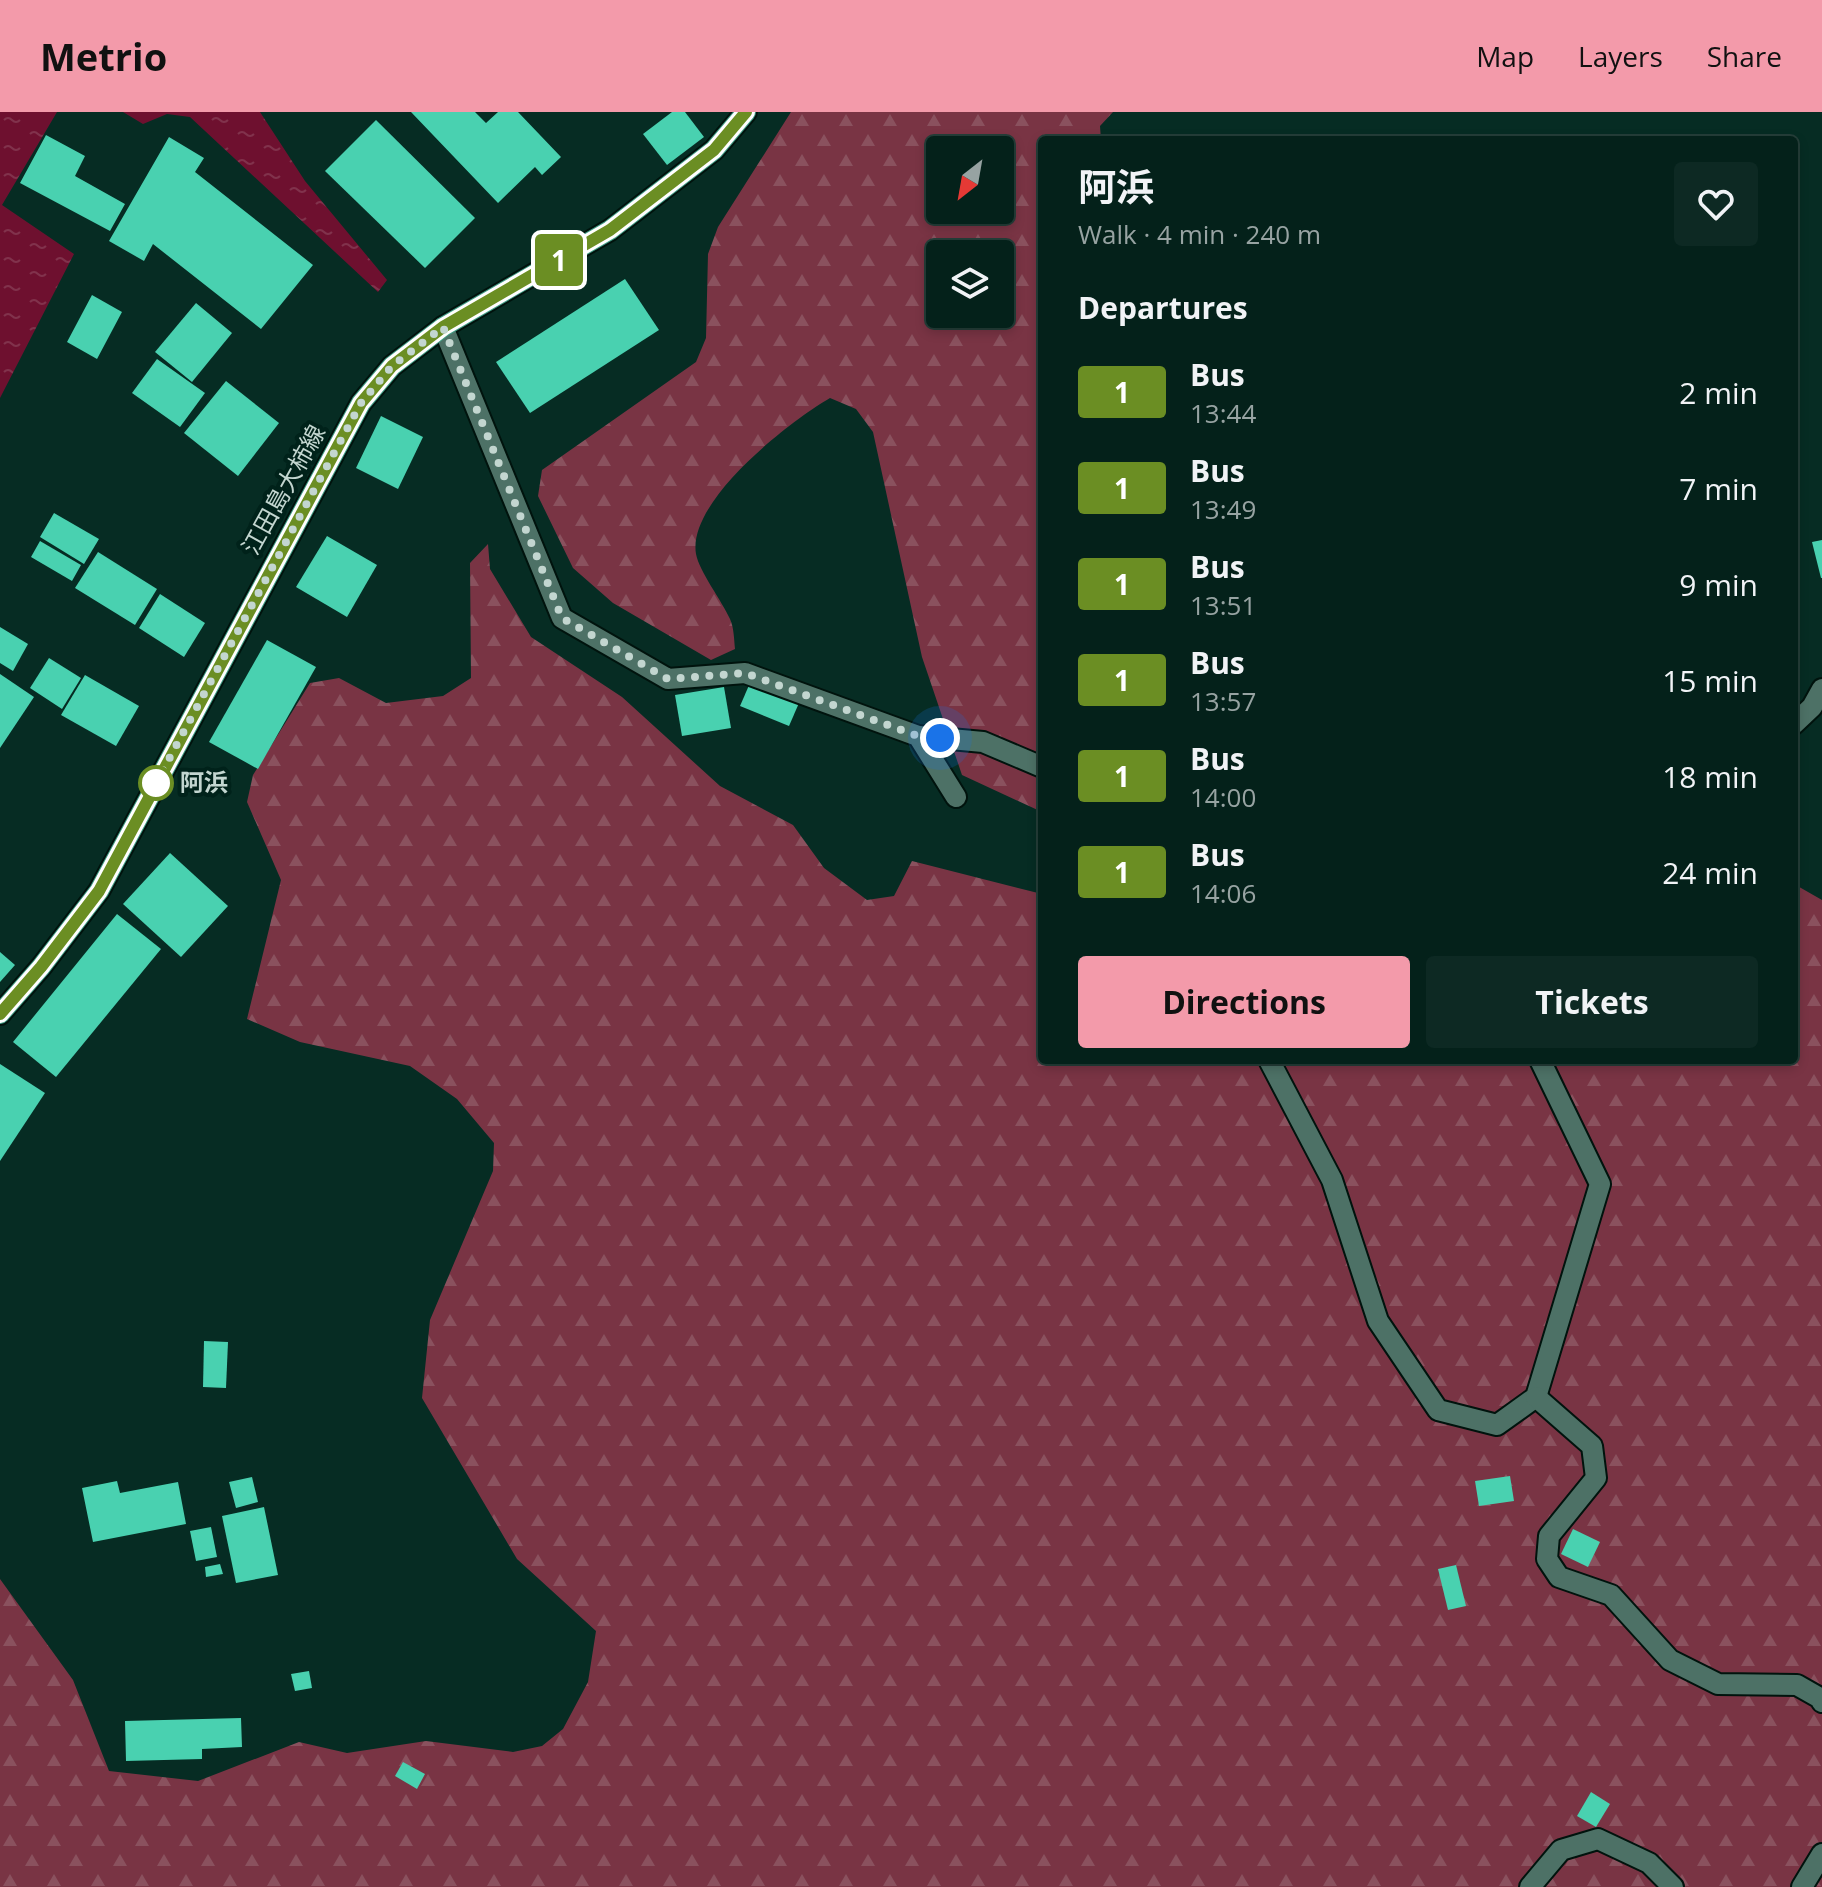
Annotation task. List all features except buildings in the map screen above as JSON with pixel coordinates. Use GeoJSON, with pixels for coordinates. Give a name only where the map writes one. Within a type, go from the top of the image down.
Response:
{"type":"FeatureCollection","features":[{"type":"Feature","properties":{"kind":"main road","name":"江田島大柿線"},"geometry":{"type":"LineString","coordinates":[[0,1014],[41,967],[99,891],[361,403],[392,366],[443,327],[610,230],[714,150],[746,112]]}},
{"type":"Feature","properties":{"kind":"street"},"geometry":{"type":"LineString","coordinates":[[443,327],[562,618],[668,679],[745,673],[918,736],[983,742],[1038,765]]}},
{"type":"Feature","properties":{"kind":"street"},"geometry":{"type":"LineString","coordinates":[[1798,720],[1812,707],[1822,689]]}},
{"type":"Feature","properties":{"kind":"street"},"geometry":{"type":"LineString","coordinates":[[918,736],[956,797]]}},
{"type":"Feature","properties":{"kind":"street"},"geometry":{"type":"LineString","coordinates":[[1271,1064],[1332,1180],[1378,1321],[1438,1410],[1497,1425],[1536,1397],[1600,1184],[1542,1064]]}},
{"type":"Feature","properties":{"kind":"street"},"geometry":{"type":"LineString","coordinates":[[1536,1397],[1592,1446],[1596,1478],[1549,1536],[1547,1559],[1559,1577],[1611,1595],[1670,1660],[1718,1684],[1797,1685],[1822,1702]]}},
{"type":"Feature","properties":{"kind":"street"},"geometry":{"type":"LineString","coordinates":[[1530,1887],[1561,1850],[1598,1839],[1649,1863],[1673,1887]]}},
{"type":"Feature","properties":{"kind":"street"},"geometry":{"type":"LineString","coordinates":[[1802,1887],[1822,1854]]}},
{"type":"Feature","properties":{"kind":"green space"},"geometry":{"type":"Polygon","coordinates":[[[791,112],[1113,112],[1100,126],[1101,136],[1038,136],[1038,810],[962,775],[922,657],[873,432],[856,409],[830,398],[812,409],[744,465],[707,511],[697,533],[696,554],[701,569],[730,619],[735,649],[711,660],[613,603],[573,568],[538,496],[542,470],[696,362],[706,338],[708,254],[718,227],[791,112]]]}},
{"type":"Feature","properties":{"kind":"green space"},"geometry":{"type":"Polygon","coordinates":[[[488,544],[490,569],[531,637],[622,697],[720,786],[793,825],[824,868],[867,900],[894,896],[912,861],[1038,893],[1038,1064],[1798,1064],[1798,886],[1822,900],[1822,1887],[0,1887],[0,1579],[73,1680],[109,1771],[198,1781],[299,1742],[347,1753],[426,1741],[513,1752],[542,1746],[563,1729],[588,1682],[596,1631],[517,1559],[422,1398],[430,1320],[493,1171],[494,1143],[457,1099],[410,1066],[300,1042],[247,1019],[281,880],[247,802],[253,775],[310,683],[339,678],[386,703],[443,696],[471,678],[470,563],[488,544]]]}},
{"type":"Feature","properties":{"kind":"water"},"geometry":{"type":"Polygon","coordinates":[[[0,112],[57,112],[2,205],[74,254],[0,398],[0,112]]]}},
{"type":"Feature","properties":{"kind":"water"},"geometry":{"type":"Polygon","coordinates":[[[123,112],[260,112],[305,181],[387,280],[378,292],[190,117],[167,114],[143,124],[123,112]]]}},
{"type":"Feature","properties":{"kind":"bus line","name":"1"},"geometry":{"type":"LineString","coordinates":[[0,1014],[41,967],[99,891],[361,403],[392,366],[443,327],[610,230],[714,150],[746,112]]}},
{"type":"Feature","properties":{"kind":"place","name":"阿浜"},"geometry":{"type":"Point","coordinates":[156,783]}},
{"type":"Feature","properties":{"kind":"route"},"geometry":{"type":"LineString","coordinates":[[156,783],[361,403],[392,366],[443,327],[562,618],[668,679],[745,673],[918,736],[940,738]]}}]}
